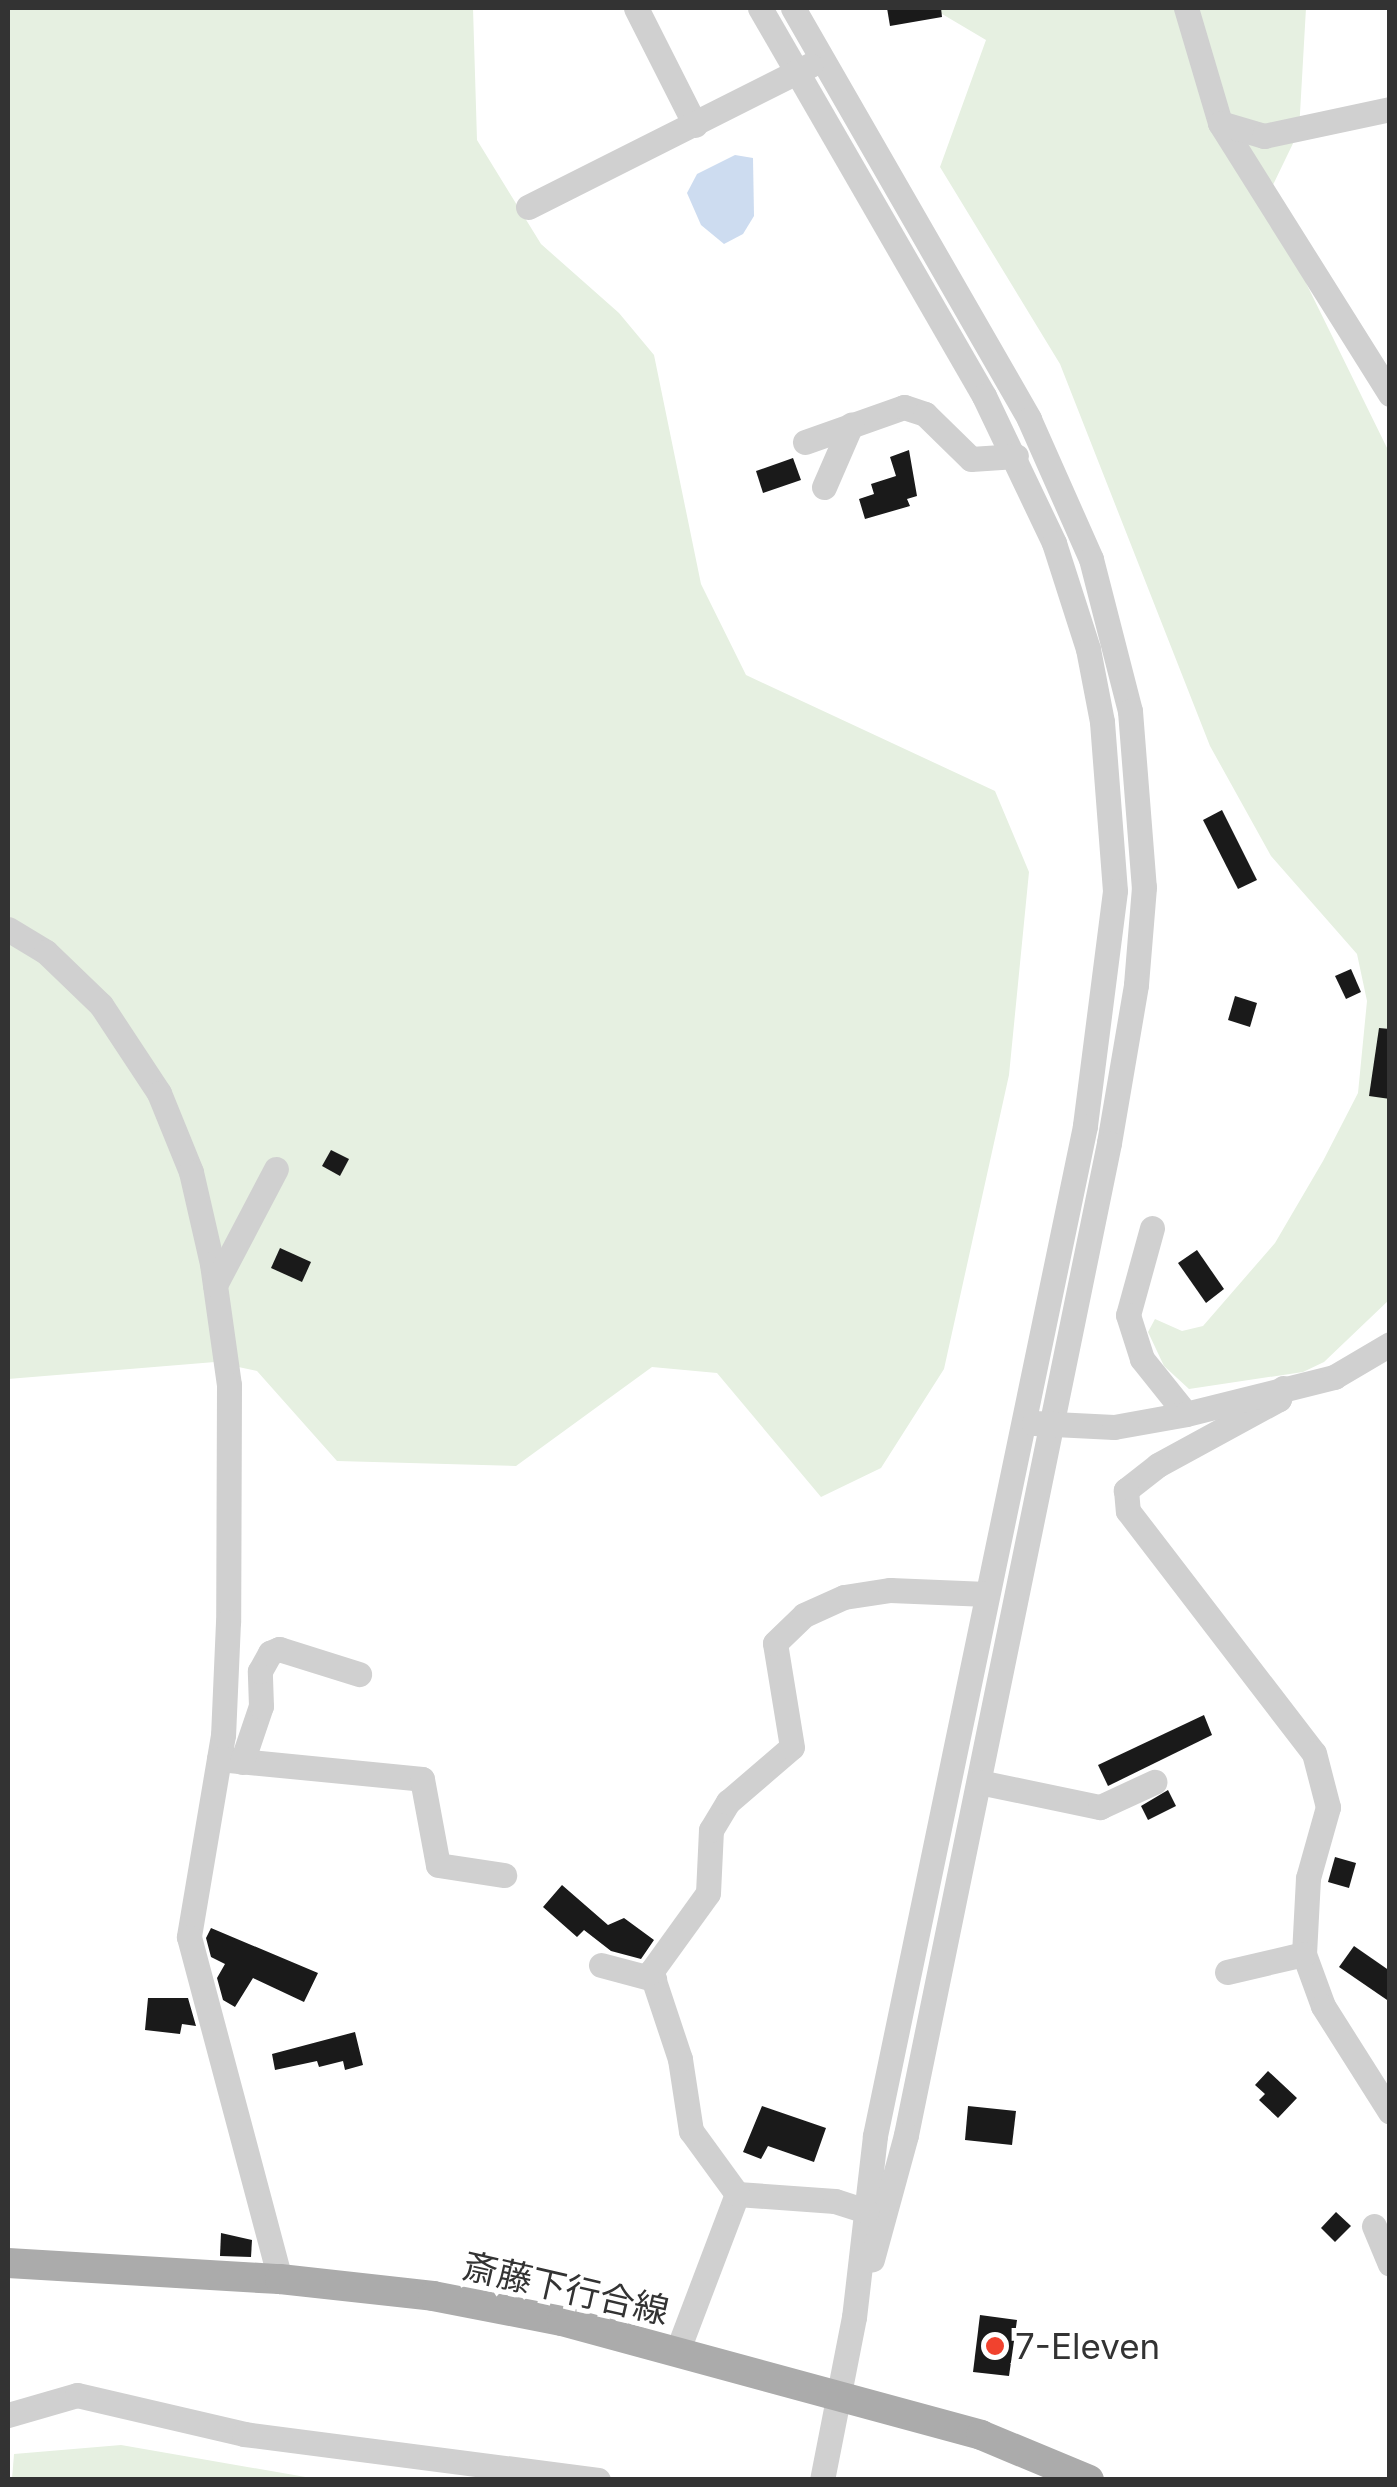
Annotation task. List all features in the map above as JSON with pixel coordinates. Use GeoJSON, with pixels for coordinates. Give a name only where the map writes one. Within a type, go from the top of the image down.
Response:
{"type":"FeatureCollection","features":[{"type":"Feature","properties":{"kind":"main road","name":"斎藤下行合線"},"geometry":{"type":"LineString","coordinates":[[8,2263],[280,2279],[433,2296],[677,2352],[981,2435],[1089,2480]]}},
{"type":"Feature","properties":{"kind":"street"},"geometry":{"type":"LineString","coordinates":[[636,8],[695,124]]}},
{"type":"Feature","properties":{"kind":"street"},"geometry":{"type":"LineString","coordinates":[[760,8],[1016,456],[1054,544],[1088,649],[1112,798],[1114,891],[1085,1126],[875,2136],[854,2317]]}},
{"type":"Feature","properties":{"kind":"street"},"geometry":{"type":"LineString","coordinates":[[793,8],[1066,495],[1113,630],[1130,711],[1144,887],[1136,985],[979,1782],[906,2135],[854,2317],[822,2480]]}},
{"type":"Feature","properties":{"kind":"street"},"geometry":{"type":"LineString","coordinates":[[1186,8],[1220,123],[1390,394]]}},
{"type":"Feature","properties":{"kind":"street"},"geometry":{"type":"LineString","coordinates":[[528,207],[822,58]]}},
{"type":"Feature","properties":{"kind":"street"},"geometry":{"type":"LineString","coordinates":[[1220,123],[1264,136],[1390,109]]}},
{"type":"Feature","properties":{"kind":"street"},"geometry":{"type":"LineString","coordinates":[[805,442],[913,408],[971,459],[1016,456]]}},
{"type":"Feature","properties":{"kind":"street"},"geometry":{"type":"LineString","coordinates":[[824,488],[851,425]]}},
{"type":"Feature","properties":{"kind":"street"},"geometry":{"type":"LineString","coordinates":[[8,929],[46,952],[101,1005],[159,1093],[191,1172],[215,1285],[230,1404],[230,1761],[189,1937],[280,2279]]}},
{"type":"Feature","properties":{"kind":"street"},"geometry":{"type":"LineString","coordinates":[[215,1285],[276,1169]]}},
{"type":"Feature","properties":{"kind":"street"},"geometry":{"type":"LineString","coordinates":[[1152,1228],[1128,1315],[1142,1359],[1186,1414]]}},
{"type":"Feature","properties":{"kind":"street"},"geometry":{"type":"LineString","coordinates":[[1024,1423],[1114,1428],[1186,1414],[1334,1377],[1390,1344]]}},
{"type":"Feature","properties":{"kind":"street"},"geometry":{"type":"LineString","coordinates":[[1283,1388],[1279,1398],[1126,1490],[1135,1527],[1290,1715],[1314,1753],[1328,1807],[1308,1878],[1304,1954],[1323,2006],[1387,2106]]}},
{"type":"Feature","properties":{"kind":"street"},"geometry":{"type":"LineString","coordinates":[[866,2210],[836,2200],[737,2194],[690,2131],[680,2059],[652,1972],[708,1893],[711,1830],[728,1802],[792,1746],[775,1660],[780,1632],[844,1597],[890,1590],[986,1594]]}},
{"type":"Feature","properties":{"kind":"street"},"geometry":{"type":"LineString","coordinates":[[230,1761],[262,1706],[260,1671],[270,1653],[279,1649],[360,1674]]}},
{"type":"Feature","properties":{"kind":"street"},"geometry":{"type":"LineString","coordinates":[[230,1761],[422,1780],[438,1865],[504,1875]]}},
{"type":"Feature","properties":{"kind":"street"},"geometry":{"type":"LineString","coordinates":[[979,1782],[1100,1806],[1154,1782]]}},
{"type":"Feature","properties":{"kind":"street"},"geometry":{"type":"LineString","coordinates":[[1227,1972],[1304,1954]]}},
{"type":"Feature","properties":{"kind":"street"},"geometry":{"type":"LineString","coordinates":[[601,1965],[654,1979]]}},
{"type":"Feature","properties":{"kind":"street"},"geometry":{"type":"LineString","coordinates":[[1387,2106],[1390,2068]]}},
{"type":"Feature","properties":{"kind":"street"},"geometry":{"type":"LineString","coordinates":[[677,2352],[737,2194]]}},
{"type":"Feature","properties":{"kind":"street"},"geometry":{"type":"LineString","coordinates":[[1374,2226],[1390,2264]]}},
{"type":"Feature","properties":{"kind":"street"},"geometry":{"type":"LineString","coordinates":[[8,2415],[77,2395],[244,2434],[598,2480]]}},
{"type":"Feature","properties":{"kind":"green space"},"geometry":{"type":"Polygon","coordinates":[[[8,8],[473,8],[477,140],[541,244],[619,313],[654,355],[701,584],[746,675],[995,791],[1029,872],[1009,1075],[944,1369],[881,1468],[821,1497],[717,1373],[652,1367],[516,1466],[337,1461],[257,1371],[215,1362],[8,1379],[8,8]]]}},
{"type":"Feature","properties":{"kind":"green space"},"geometry":{"type":"Polygon","coordinates":[[[932,8],[1306,8],[1299,131],[1271,189],[1307,285],[1389,452],[1390,1299],[1324,1362],[1303,1372],[1189,1389],[1164,1366],[1148,1332],[1155,1319],[1182,1331],[1203,1326],[1275,1243],[1323,1161],[1358,1093],[1367,1001],[1357,954],[1271,856],[1210,746],[1060,364],[940,167],[986,40],[932,8]]]}},
{"type":"Feature","properties":{"kind":"green space"},"geometry":{"type":"Polygon","coordinates":[[[121,2445],[317,2479],[12,2479],[14,2454],[121,2445]]]}},
{"type":"Feature","properties":{"kind":"water"},"geometry":{"type":"Polygon","coordinates":[[[735,155],[753,158],[754,216],[743,234],[724,244],[701,225],[687,193],[697,174],[735,155]]]}},
{"type":"Feature","properties":{"kind":"building"},"geometry":{"type":"Polygon","coordinates":[[[887,8],[941,8],[942,17],[890,26],[887,8]]]}},
{"type":"Feature","properties":{"kind":"building"},"geometry":{"type":"Polygon","coordinates":[[[909,450],[917,496],[907,499],[910,506],[865,519],[859,499],[874,494],[871,484],[896,476],[890,457],[909,450]]]}},
{"type":"Feature","properties":{"kind":"building"},"geometry":{"type":"Polygon","coordinates":[[[793,458],[801,480],[763,493],[756,471],[793,458]]]}},
{"type":"Feature","properties":{"kind":"building"},"geometry":{"type":"Polygon","coordinates":[[[1222,810],[1257,880],[1238,889],[1203,820],[1222,810]]]}},
{"type":"Feature","properties":{"kind":"building"},"geometry":{"type":"Polygon","coordinates":[[[1351,969],[1361,992],[1346,999],[1335,976],[1351,969]]]}},
{"type":"Feature","properties":{"kind":"building"},"geometry":{"type":"Polygon","coordinates":[[[1235,996],[1257,1003],[1250,1027],[1228,1020],[1235,996]]]}},
{"type":"Feature","properties":{"kind":"building"},"geometry":{"type":"Polygon","coordinates":[[[1379,1028],[1390,1029],[1390,1099],[1369,1096],[1379,1028]]]}},
{"type":"Feature","properties":{"kind":"building"},"geometry":{"type":"Polygon","coordinates":[[[331,1150],[349,1159],[340,1176],[322,1166],[331,1150]]]}},
{"type":"Feature","properties":{"kind":"building"},"geometry":{"type":"Polygon","coordinates":[[[280,1248],[311,1262],[302,1282],[271,1268],[280,1248]]]}},
{"type":"Feature","properties":{"kind":"building"},"geometry":{"type":"Polygon","coordinates":[[[1197,1250],[1224,1289],[1206,1303],[1178,1263],[1197,1250]]]}},
{"type":"Feature","properties":{"kind":"building"},"geometry":{"type":"Polygon","coordinates":[[[1204,1715],[1212,1735],[1108,1786],[1098,1765],[1204,1715]]]}},
{"type":"Feature","properties":{"kind":"building"},"geometry":{"type":"Polygon","coordinates":[[[1168,1790],[1176,1806],[1148,1820],[1141,1806],[1168,1790]]]}},
{"type":"Feature","properties":{"kind":"building"},"geometry":{"type":"Polygon","coordinates":[[[1335,1857],[1356,1863],[1349,1888],[1328,1882],[1335,1857]]]}},
{"type":"Feature","properties":{"kind":"building"},"geometry":{"type":"Polygon","coordinates":[[[562,1885],[608,1925],[624,1918],[654,1940],[641,1959],[611,1951],[584,1930],[577,1937],[543,1907],[562,1885]]]}},
{"type":"Feature","properties":{"kind":"building"},"geometry":{"type":"Polygon","coordinates":[[[211,1928],[318,1973],[304,2002],[253,1978],[235,2007],[223,2000],[217,1978],[225,1964],[211,1957],[206,1938],[211,1928]]]}},
{"type":"Feature","properties":{"kind":"building"},"geometry":{"type":"Polygon","coordinates":[[[1354,1946],[1390,1971],[1390,2002],[1339,1967],[1354,1946]]]}},
{"type":"Feature","properties":{"kind":"building"},"geometry":{"type":"Polygon","coordinates":[[[148,1998],[188,1998],[196,2026],[182,2024],[180,2034],[145,2030],[148,1998]]]}},
{"type":"Feature","properties":{"kind":"building"},"geometry":{"type":"Polygon","coordinates":[[[355,2032],[363,2065],[345,2070],[343,2061],[319,2067],[317,2061],[275,2070],[272,2054],[355,2032]]]}},
{"type":"Feature","properties":{"kind":"building"},"geometry":{"type":"Polygon","coordinates":[[[1268,2071],[1297,2098],[1278,2118],[1259,2100],[1265,2094],[1255,2085],[1268,2071]]]}},
{"type":"Feature","properties":{"kind":"building"},"geometry":{"type":"Polygon","coordinates":[[[762,2106],[826,2128],[814,2162],[768,2146],[761,2159],[743,2152],[762,2106]]]}},
{"type":"Feature","properties":{"kind":"building"},"geometry":{"type":"Polygon","coordinates":[[[968,2106],[1016,2111],[1012,2145],[965,2140],[968,2106]]]}},
{"type":"Feature","properties":{"kind":"building"},"geometry":{"type":"Polygon","coordinates":[[[1336,2212],[1351,2226],[1335,2242],[1321,2228],[1336,2212]]]}},
{"type":"Feature","properties":{"kind":"building"},"geometry":{"type":"Polygon","coordinates":[[[221,2233],[252,2240],[251,2257],[220,2256],[221,2233]]]}},
{"type":"Feature","properties":{"kind":"building","name":"7-Eleven"},"geometry":{"type":"Polygon","coordinates":[[[980,2315],[1017,2320],[1009,2376],[973,2372],[980,2315]]]}},
{"type":"Feature","properties":{"kind":"place","name":"7-Eleven"},"geometry":{"type":"Point","coordinates":[995,2346]}}]}
